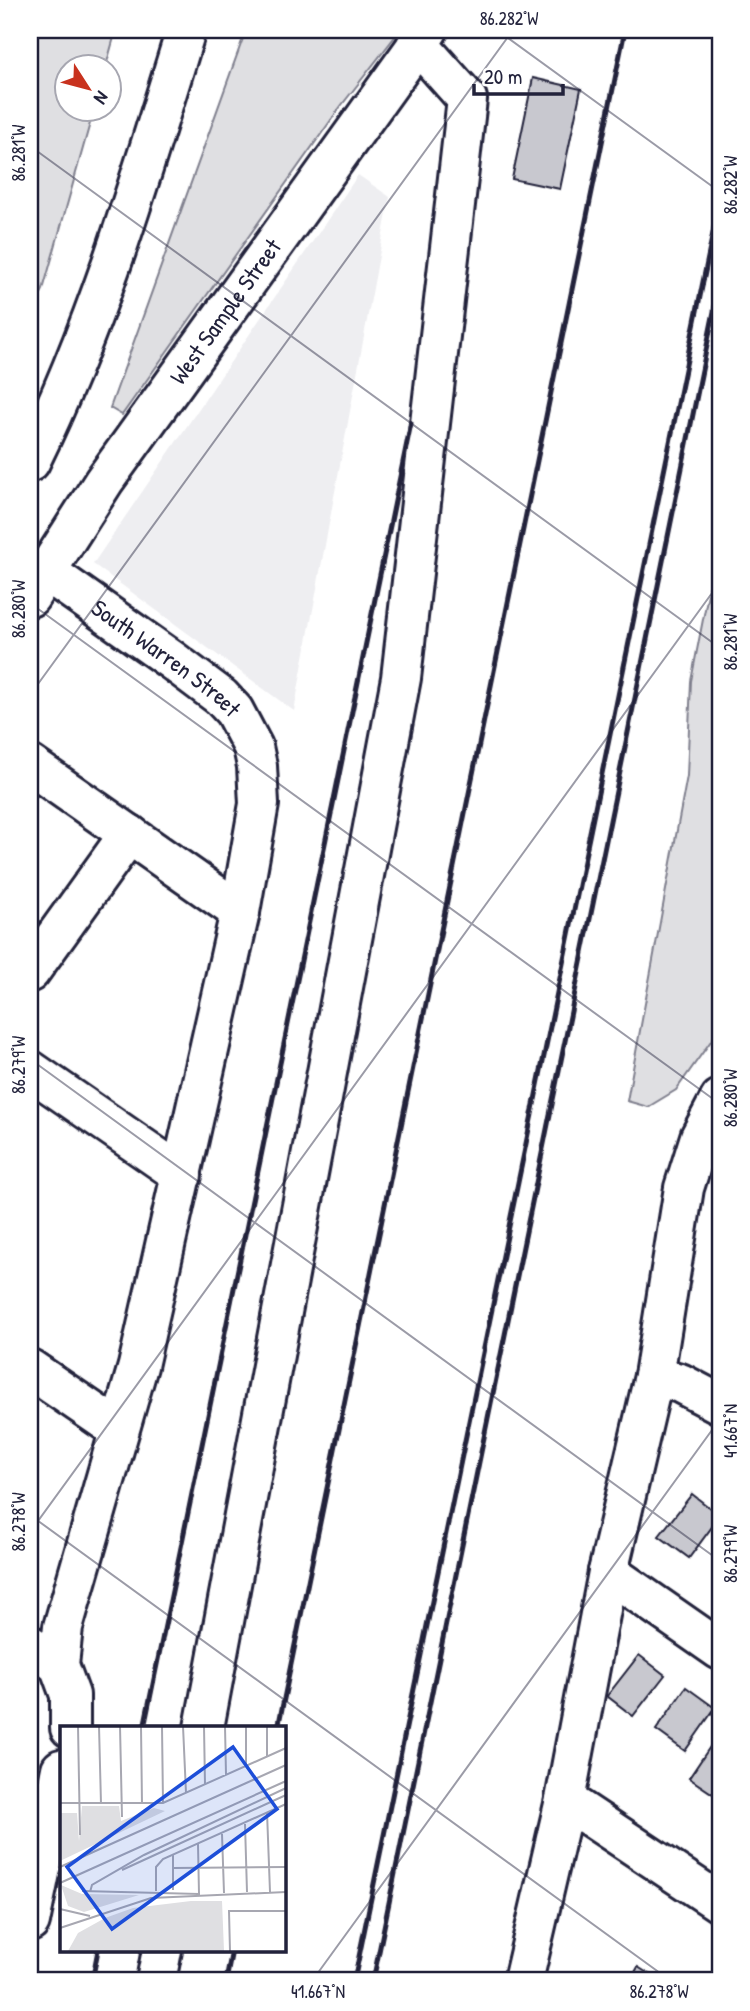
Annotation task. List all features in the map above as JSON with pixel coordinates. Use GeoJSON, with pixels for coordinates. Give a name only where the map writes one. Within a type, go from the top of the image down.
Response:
{"type":"FeatureCollection","features":[{"type":"Feature","properties":{"kind":"street"},"geometry":{"type":"LineString","coordinates":[[30,461],[57,407],[118,252],[186,30]]}},
{"type":"Feature","properties":{"kind":"street"},"geometry":{"type":"LineString","coordinates":[[204,1726],[401,678],[467,99],[423,36]]}},
{"type":"Feature","properties":{"kind":"street","name":"West Sample Street"},"geometry":{"type":"LineString","coordinates":[[38,585],[104,481],[423,36]]}},
{"type":"Feature","properties":{"kind":"street","name":"South Warren Street"},"geometry":{"type":"LineString","coordinates":[[38,585],[221,697],[245,728],[257,766],[258,804],[240,912],[138,1366],[63,1627],[44,1655]]}},
{"type":"Feature","properties":{"kind":"street"},"geometry":{"type":"LineString","coordinates":[[30,765],[240,912]]}},
{"type":"Feature","properties":{"kind":"street"},"geometry":{"type":"LineString","coordinates":[[30,972],[129,834]]}},
{"type":"Feature","properties":{"kind":"street"},"geometry":{"type":"LineString","coordinates":[[30,1070],[182,1175]]}},
{"type":"Feature","properties":{"kind":"street"},"geometry":{"type":"LineString","coordinates":[[523,1981],[565,1800],[608,1572],[654,1376],[684,1188],[710,1144],[720,1099]]}},
{"type":"Feature","properties":{"kind":"street"},"geometry":{"type":"LineString","coordinates":[[30,1369],[118,1430]]}},
{"type":"Feature","properties":{"kind":"street"},"geometry":{"type":"LineString","coordinates":[[654,1376],[680,1383],[720,1404]]}},
{"type":"Feature","properties":{"kind":"street"},"geometry":{"type":"LineString","coordinates":[[608,1572],[720,1650]]}},
{"type":"Feature","properties":{"kind":"street"},"geometry":{"type":"LineString","coordinates":[[44,1655],[70,1695],[69,1726]]}},
{"type":"Feature","properties":{"kind":"street"},"geometry":{"type":"LineString","coordinates":[[31,1911],[60,1774]]}},
{"type":"Feature","properties":{"kind":"street"},"geometry":{"type":"LineString","coordinates":[[565,1800],[720,1903]]}},
{"type":"Feature","properties":{"kind":"street"},"geometry":{"type":"LineString","coordinates":[[156,1981],[162,1952]]}},
{"type":"Feature","properties":{"kind":"shaded area"},"geometry":{"type":"Polygon","coordinates":[[[30,30],[116,30],[110,52],[52,52],[52,122],[90,122],[43,290],[30,315],[30,30]]]}},
{"type":"Feature","properties":{"kind":"shaded area"},"geometry":{"type":"Polygon","coordinates":[[[246,30],[400,30],[341,106],[122,415],[110,408],[246,30]]]}},
{"type":"Feature","properties":{"kind":"shaded area"},"geometry":{"type":"Polygon","coordinates":[[[358,175],[390,197],[294,711],[93,564],[358,175]]]}},
{"type":"Feature","properties":{"kind":"shaded area"},"geometry":{"type":"Polygon","coordinates":[[[720,532],[720,1020],[718,1031],[676,1090],[648,1107],[627,1101],[687,776],[691,681],[720,532]]]}},
{"type":"Feature","properties":{"kind":"building"},"geometry":{"type":"Polygon","coordinates":[[[533,78],[581,89],[560,189],[512,179],[533,78]]]}},
{"type":"Feature","properties":{"kind":"building"},"geometry":{"type":"Polygon","coordinates":[[[692,1494],[720,1516],[689,1558],[659,1536],[692,1494]]]}},
{"type":"Feature","properties":{"kind":"building"},"geometry":{"type":"Polygon","coordinates":[[[639,1655],[665,1675],[633,1716],[607,1696],[639,1655]]]}},
{"type":"Feature","properties":{"kind":"building"},"geometry":{"type":"Polygon","coordinates":[[[686,1687],[715,1708],[685,1751],[656,1730],[686,1687]]]}},
{"type":"Feature","properties":{"kind":"building"},"geometry":{"type":"Polygon","coordinates":[[[720,1732],[720,1790],[716,1796],[689,1778],[720,1732]]]}},
{"type":"Feature","properties":{"kind":"building"},"geometry":{"type":"Polygon","coordinates":[[[638,1967],[660,1981],[630,1981],[638,1967]]]}},
{"type":"Feature","properties":{"kind":"railway"},"geometry":{"type":"LineString","coordinates":[[278,1726],[625,30]]}},
{"type":"Feature","properties":{"kind":"railway"},"geometry":{"type":"LineString","coordinates":[[354,1981],[720,199]]}},
{"type":"Feature","properties":{"kind":"railway"},"geometry":{"type":"LineString","coordinates":[[373,1981],[720,282]]}},
{"type":"Feature","properties":{"kind":"railway"},"geometry":{"type":"LineString","coordinates":[[144,1726],[411,423]]}},
{"type":"Feature","properties":{"kind":"railway"},"geometry":{"type":"LineString","coordinates":[[92,1981],[98,1952]]}},
{"type":"Feature","properties":{"kind":"railway"},"geometry":{"type":"LineString","coordinates":[[226,1981],[232,1952]]}}]}
